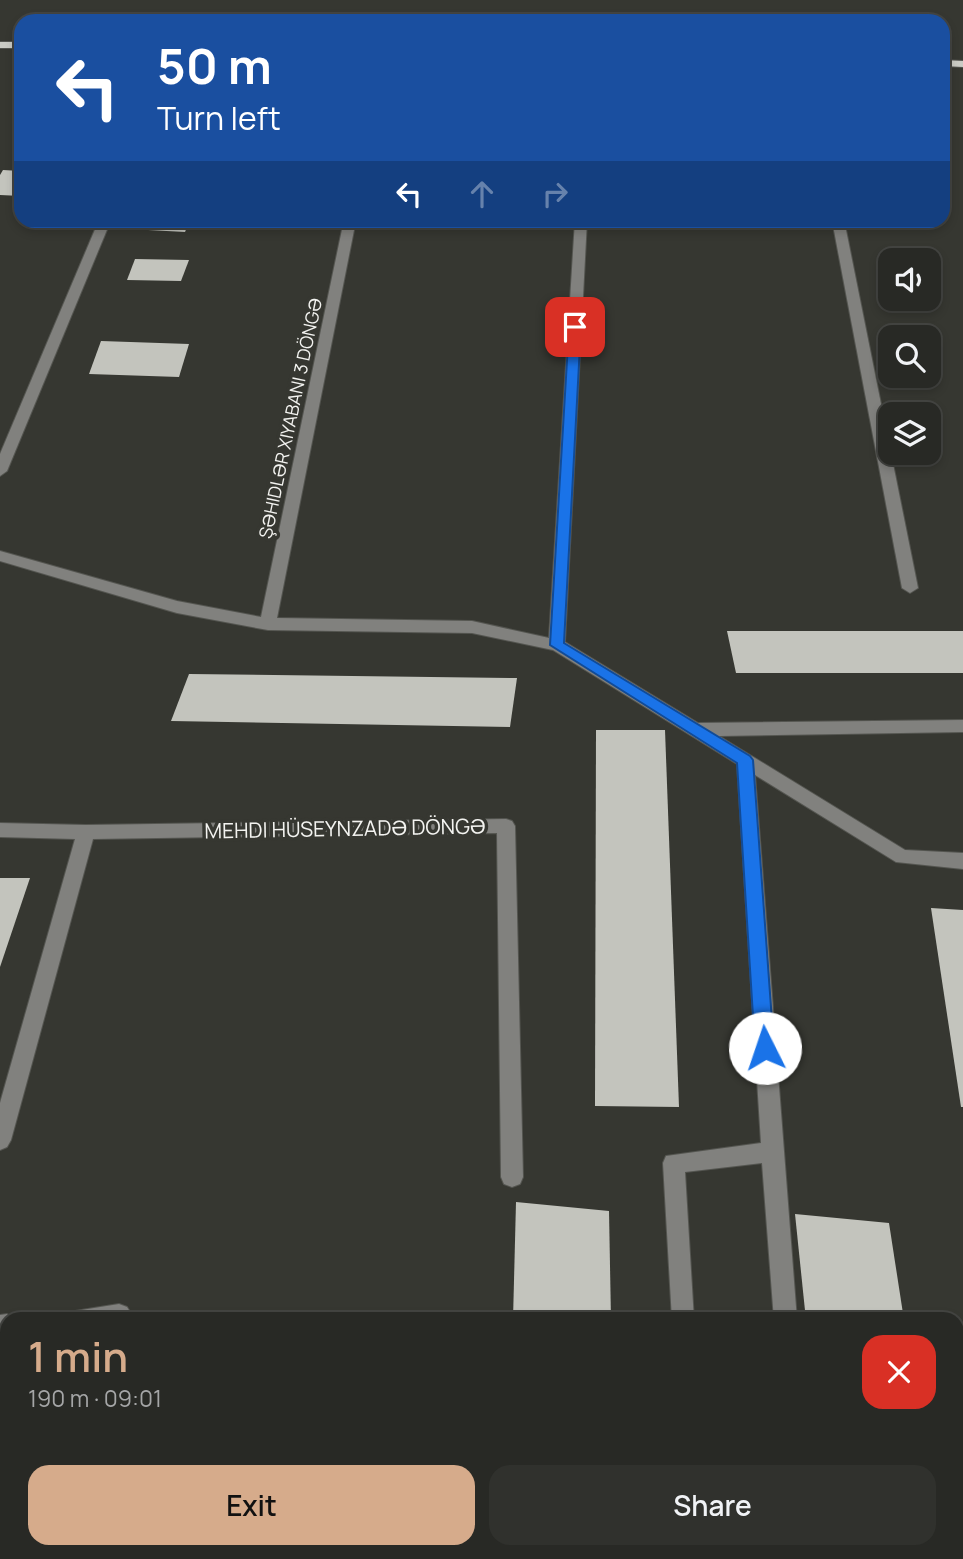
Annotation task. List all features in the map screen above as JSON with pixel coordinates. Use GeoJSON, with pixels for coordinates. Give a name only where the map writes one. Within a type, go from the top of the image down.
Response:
{"type":"FeatureCollection","features":[{"type":"Feature","properties":{"kind":"street"},"geometry":{"type":"LineString","coordinates":[[0,471],[102,228]]}},
{"type":"Feature","properties":{"kind":"street"},"geometry":{"type":"LineString","coordinates":[[268,624],[348,228]]}},
{"type":"Feature","properties":{"kind":"street"},"geometry":{"type":"LineString","coordinates":[[557,645],[581,228]]}},
{"type":"Feature","properties":{"kind":"street"},"geometry":{"type":"LineString","coordinates":[[840,228],[910,588]]}},
{"type":"Feature","properties":{"kind":"street"},"geometry":{"type":"LineString","coordinates":[[0,556],[177,607],[268,624],[472,627],[557,645],[902,857],[963,861]]}},
{"type":"Feature","properties":{"kind":"street"},"geometry":{"type":"LineString","coordinates":[[694,730],[963,726]]}},
{"type":"Feature","properties":{"kind":"street"},"geometry":{"type":"LineString","coordinates":[[745,760],[785,1312]]}},
{"type":"Feature","properties":{"kind":"street","name":"MEHDI HÜSEYNZADƏ DÖNGƏ"},"geometry":{"type":"LineString","coordinates":[[0,830],[86,832],[506,826],[512,1177]]}},
{"type":"Feature","properties":{"kind":"street"},"geometry":{"type":"LineString","coordinates":[[0,1140],[86,832]]}},
{"type":"Feature","properties":{"kind":"street"},"geometry":{"type":"LineString","coordinates":[[683,1312],[674,1163],[772,1153]]}},
{"type":"Feature","properties":{"kind":"building"},"geometry":{"type":"Polygon","coordinates":[[[3,170],[14,171],[14,196],[0,195],[0,175],[3,170]]]}},
{"type":"Feature","properties":{"kind":"building"},"geometry":{"type":"Polygon","coordinates":[[[149,228],[187,228],[185,232],[148,230],[149,228]]]}},
{"type":"Feature","properties":{"kind":"building"},"geometry":{"type":"Polygon","coordinates":[[[135,259],[189,260],[181,281],[127,280],[135,259]]]}},
{"type":"Feature","properties":{"kind":"building"},"geometry":{"type":"Polygon","coordinates":[[[101,341],[189,344],[179,377],[89,374],[101,341]]]}},
{"type":"Feature","properties":{"kind":"building"},"geometry":{"type":"Polygon","coordinates":[[[727,631],[963,631],[963,673],[736,673],[727,631]]]}},
{"type":"Feature","properties":{"kind":"building"},"geometry":{"type":"Polygon","coordinates":[[[189,674],[517,678],[510,727],[171,721],[189,674]]]}},
{"type":"Feature","properties":{"kind":"building"},"geometry":{"type":"Polygon","coordinates":[[[596,730],[665,730],[679,1107],[595,1106],[596,730]]]}},
{"type":"Feature","properties":{"kind":"building"},"geometry":{"type":"Polygon","coordinates":[[[0,878],[30,878],[0,967],[0,878]]]}},
{"type":"Feature","properties":{"kind":"building"},"geometry":{"type":"Polygon","coordinates":[[[931,908],[963,910],[963,1107],[961,1107],[931,908]]]}},
{"type":"Feature","properties":{"kind":"building"},"geometry":{"type":"Polygon","coordinates":[[[516,1202],[609,1211],[611,1312],[513,1312],[516,1202]]]}},
{"type":"Feature","properties":{"kind":"building"},"geometry":{"type":"Polygon","coordinates":[[[795,1214],[889,1223],[903,1312],[805,1312],[795,1214]]]}},
{"type":"Feature","properties":{"kind":"route"},"geometry":{"type":"LineString","coordinates":[[575,327],[557,645],[745,760],[765,1048]]}}]}
